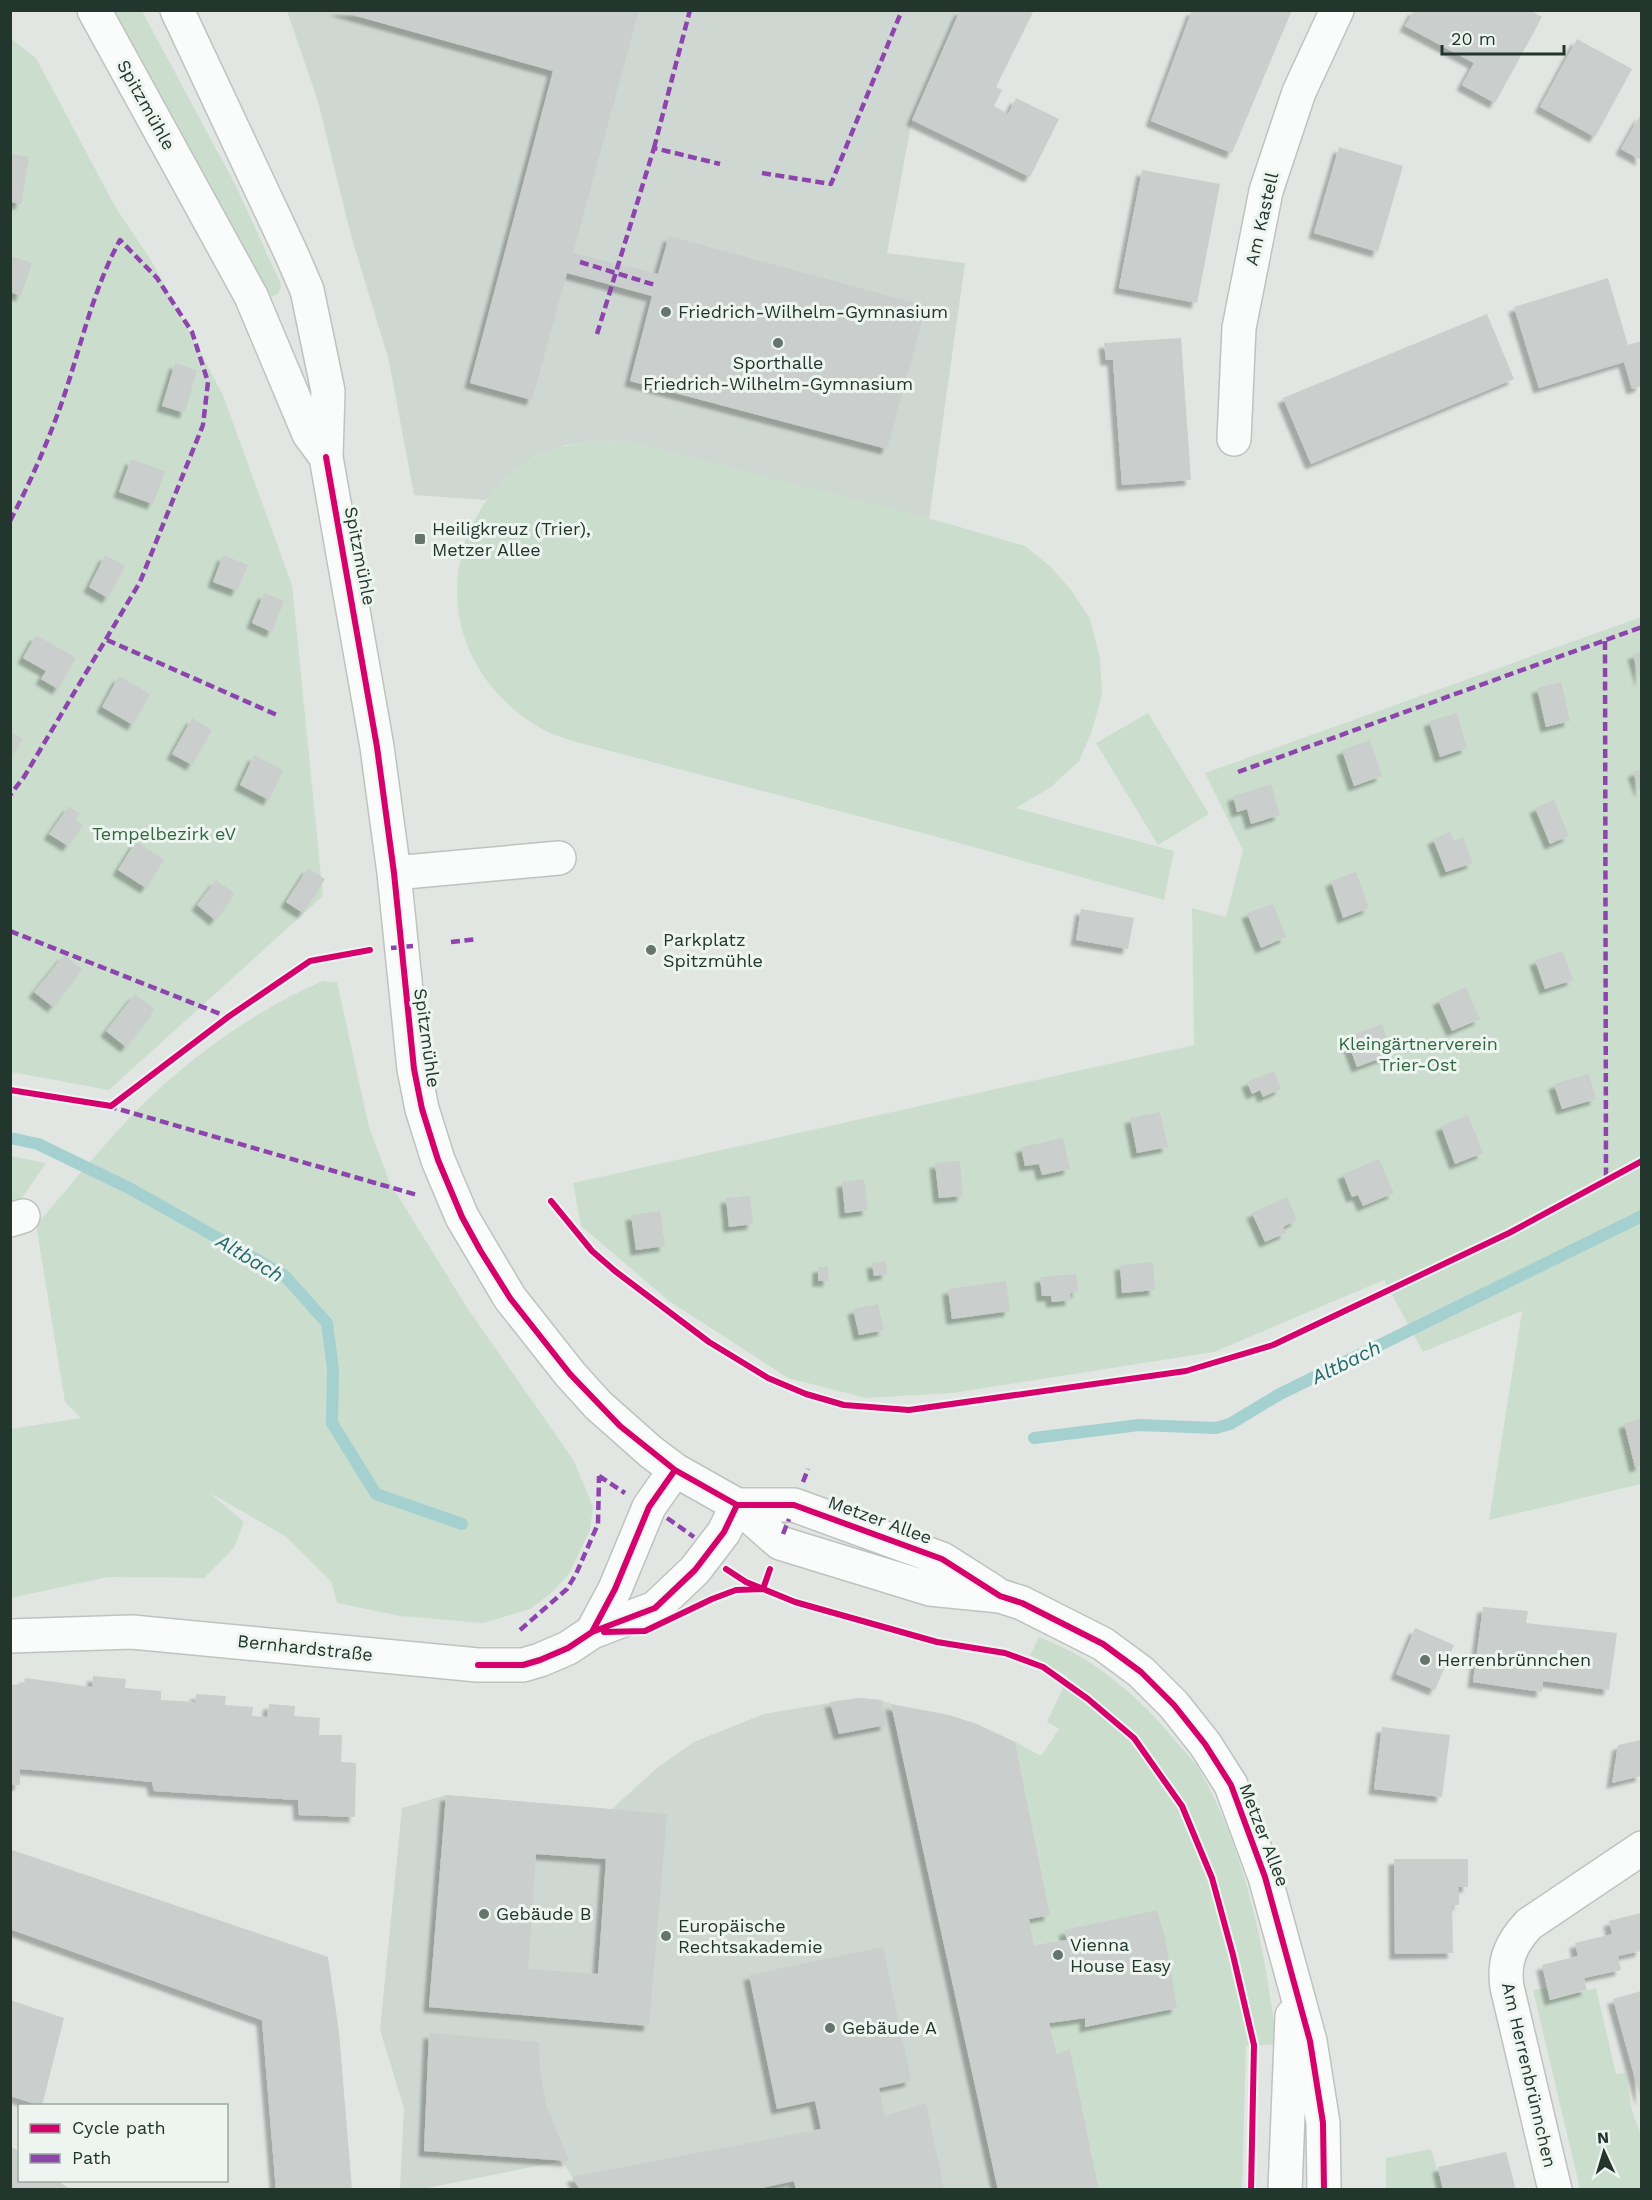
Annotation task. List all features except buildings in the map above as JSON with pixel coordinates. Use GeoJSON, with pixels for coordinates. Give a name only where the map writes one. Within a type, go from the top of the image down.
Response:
{"type":"FeatureCollection","features":[{"type":"Feature","properties":{"kind":"street","name":"Spitzmühle"},"geometry":{"type":"LineString","coordinates":[[94,10],[251,296],[309,434],[326,457]]}},
{"type":"Feature","properties":{"kind":"street","name":"Spitzmühle"},"geometry":{"type":"LineString","coordinates":[[177,10],[307,290],[328,391],[326,457],[362,653],[394,873],[414,1069],[430,1135],[453,1198],[510,1298],[548,1348],[598,1405],[675,1470],[737,1505]]}},
{"type":"Feature","properties":{"kind":"street","name":"Am Kastell"},"geometry":{"type":"LineString","coordinates":[[1234,439],[1239,328],[1266,191],[1299,92],[1336,10]]}},
{"type":"Feature","properties":{"kind":"street"},"geometry":{"type":"LineString","coordinates":[[394,873],[559,858]]}},
{"type":"Feature","properties":{"kind":"street"},"geometry":{"type":"LineString","coordinates":[[592,1632],[615,1589],[649,1507],[675,1470]]}},
{"type":"Feature","properties":{"kind":"street","name":"Metzer Allee"},"geometry":{"type":"LineString","coordinates":[[737,1505],[794,1505],[942,1559],[1000,1596],[1022,1603],[1103,1644],[1149,1680],[1174,1705],[1205,1744],[1231,1785],[1257,1852],[1277,1916],[1293,1987],[1310,2041],[1318,2086],[1323,2123],[1324,2190]]}},
{"type":"Feature","properties":{"kind":"street","name":"Bernhardstraße"},"geometry":{"type":"LineString","coordinates":[[10,1636],[132,1632],[503,1666],[523,1665],[549,1657],[592,1632],[656,1608],[695,1570],[724,1532],[737,1505]]}},
{"type":"Feature","properties":{"kind":"street","name":"Am Herrenbrünnchen"},"geometry":{"type":"LineString","coordinates":[[1555,2190],[1507,1987],[1505,1974],[1508,1955],[1514,1941],[1529,1924],[1641,1848]]}},
{"type":"Feature","properties":{"kind":"street","name":"Metzer Allee"},"geometry":{"type":"LineString","coordinates":[[1285,2190],[1293,1987]]}},
{"type":"Feature","properties":{"kind":"shaded area","name":"Friedrich-Wilhelm-Gymnasium"},"geometry":{"type":"Polygon","coordinates":[[[287,11],[960,11],[912,120],[887,253],[965,263],[929,519],[625,441],[602,440],[566,445],[534,456],[505,479],[486,500],[414,495],[389,361],[350,232],[318,101],[287,11]]]}},
{"type":"Feature","properties":{"kind":"shaded area","name":"Europäische Rechtsakademie"},"geometry":{"type":"Polygon","coordinates":[[[859,1698],[881,1700],[891,1704],[998,2189],[580,2189],[562,2161],[422,2189],[400,2189],[404,2108],[380,2030],[402,1808],[446,1795],[612,1809],[657,1768],[694,1742],[764,1714],[859,1698]]]}},
{"type":"Feature","properties":{"kind":"green space"},"geometry":{"type":"Polygon","coordinates":[[[107,11],[142,11],[236,186],[280,282],[281,287],[278,294],[270,297],[263,295],[107,11]]]}},
{"type":"Feature","properties":{"kind":"green space","name":"Tempelbezirk eV"},"geometry":{"type":"Polygon","coordinates":[[[10,38],[36,58],[116,208],[151,260],[223,395],[292,585],[323,896],[109,1090],[11,1072],[10,38]]]}},
{"type":"Feature","properties":{"kind":"green space"},"geometry":{"type":"Polygon","coordinates":[[[602,440],[625,441],[953,525],[1025,546],[1050,566],[1071,590],[1090,619],[1100,658],[1102,695],[1092,731],[1079,761],[1051,787],[1016,808],[1174,851],[1164,900],[930,835],[576,742],[546,731],[515,710],[492,688],[475,662],[463,635],[458,605],[458,575],[465,544],[478,514],[489,497],[518,466],[551,450],[602,440]]]}},
{"type":"Feature","properties":{"kind":"green space","name":"Kleingärtnerverein Trier-Ost"},"geometry":{"type":"Polygon","coordinates":[[[1641,617],[1641,1484],[1489,1520],[1522,1311],[1423,1352],[1384,1280],[1214,1352],[953,1393],[866,1398],[788,1378],[669,1301],[581,1226],[573,1183],[1194,1045],[1192,908],[1226,917],[1243,850],[1205,773],[1641,617]]]}},
{"type":"Feature","properties":{"kind":"green space"},"geometry":{"type":"Polygon","coordinates":[[[1148,713],[1209,814],[1158,845],[1096,743],[1148,713]]]}},
{"type":"Feature","properties":{"kind":"green space"},"geometry":{"type":"Polygon","coordinates":[[[323,981],[337,982],[369,1127],[390,1183],[466,1306],[574,1461],[593,1507],[590,1530],[569,1574],[551,1593],[530,1609],[483,1623],[400,1616],[337,1603],[331,1581],[285,1536],[210,1493],[244,1522],[234,1548],[204,1578],[108,1577],[11,1598],[11,1429],[81,1418],[65,1402],[36,1225],[128,1119],[183,1068],[250,1019],[323,981]]]}},
{"type":"Feature","properties":{"kind":"green space"},"geometry":{"type":"Polygon","coordinates":[[[11,1156],[46,1163],[11,1214],[11,1156]]]}},
{"type":"Feature","properties":{"kind":"green space"},"geometry":{"type":"Polygon","coordinates":[[[1039,1637],[1060,1646],[1098,1668],[1133,1695],[1149,1711],[1199,1769],[1231,1837],[1252,1904],[1260,1939],[1277,2044],[1246,2046],[1242,2189],[1099,2189],[1070,2050],[1057,2054],[1049,2023],[1085,2018],[1086,2027],[1176,2008],[1165,1936],[1157,1910],[1065,1930],[1067,1940],[1034,1945],[1029,1919],[1050,1915],[1015,1742],[1041,1756],[1059,1729],[1047,1722],[1068,1677],[1030,1655],[1039,1637]]]}},
{"type":"Feature","properties":{"kind":"green space"},"geometry":{"type":"Polygon","coordinates":[[[1547,1988],[1551,2000],[1596,1988],[1616,2074],[1626,2073],[1632,2111],[1641,2135],[1641,2189],[1580,2189],[1533,1990],[1547,1988]]]}},
{"type":"Feature","properties":{"kind":"green space"},"geometry":{"type":"Polygon","coordinates":[[[1431,2149],[1443,2189],[1386,2189],[1386,2158],[1431,2149]]]}},
{"type":"Feature","properties":{"kind":"waterway","name":"Altbach"},"geometry":{"type":"LineString","coordinates":[[10,1138],[38,1144],[129,1188],[284,1275],[327,1323],[333,1369],[332,1423],[376,1494],[462,1524]]}},
{"type":"Feature","properties":{"kind":"waterway","name":"Altbach"},"geometry":{"type":"LineString","coordinates":[[1034,1438],[1139,1425],[1216,1428],[1230,1424],[1280,1394],[1642,1216]]}},
{"type":"Feature","properties":{"kind":"marked path"},"geometry":{"type":"LineString","coordinates":[[654,148],[690,10]]}},
{"type":"Feature","properties":{"kind":"marked path"},"geometry":{"type":"LineString","coordinates":[[762,173],[831,184],[902,10]]}},
{"type":"Feature","properties":{"kind":"marked path"},"geometry":{"type":"LineString","coordinates":[[597,334],[654,148],[720,164]]}},
{"type":"Feature","properties":{"kind":"marked path"},"geometry":{"type":"LineString","coordinates":[[10,521],[50,434],[100,284],[120,240],[157,278],[192,332],[208,382],[203,425],[140,582],[24,777],[10,795]]}},
{"type":"Feature","properties":{"kind":"marked path"},"geometry":{"type":"LineString","coordinates":[[580,262],[655,285]]}},
{"type":"Feature","properties":{"kind":"marked path"},"geometry":{"type":"LineString","coordinates":[[1238,772],[1642,627]]}},
{"type":"Feature","properties":{"kind":"marked path"},"geometry":{"type":"LineString","coordinates":[[107,640],[277,715]]}},
{"type":"Feature","properties":{"kind":"marked path"},"geometry":{"type":"LineString","coordinates":[[1605,641],[1606,1182]]}},
{"type":"Feature","properties":{"kind":"marked path"},"geometry":{"type":"LineString","coordinates":[[10,931],[228,1017]]}},
{"type":"Feature","properties":{"kind":"marked path"},"geometry":{"type":"LineString","coordinates":[[451,942],[477,939]]}},
{"type":"Feature","properties":{"kind":"marked path"},"geometry":{"type":"LineString","coordinates":[[391,948],[413,946]]}},
{"type":"Feature","properties":{"kind":"marked path"},"geometry":{"type":"LineString","coordinates":[[108,1106],[417,1195]]}},
{"type":"Feature","properties":{"kind":"marked path"},"geometry":{"type":"LineString","coordinates":[[803,1482],[808,1469]]}},
{"type":"Feature","properties":{"kind":"marked path"},"geometry":{"type":"LineString","coordinates":[[599,1476],[625,1493]]}},
{"type":"Feature","properties":{"kind":"marked path"},"geometry":{"type":"LineString","coordinates":[[520,1630],[567,1589],[576,1574],[598,1524],[599,1476]]}},
{"type":"Feature","properties":{"kind":"marked path"},"geometry":{"type":"LineString","coordinates":[[667,1518],[694,1537]]}},
{"type":"Feature","properties":{"kind":"marked path"},"geometry":{"type":"LineString","coordinates":[[783,1534],[789,1519]]}},
{"type":"Feature","properties":{"kind":"cycle path"},"geometry":{"type":"LineString","coordinates":[[326,457],[377,747],[394,873],[414,1069],[422,1109],[438,1160],[462,1217],[480,1250],[510,1298],[570,1374],[620,1426],[675,1470],[737,1505],[794,1505],[942,1559],[1000,1596],[1022,1603],[1103,1644],[1141,1672],[1174,1705],[1205,1744],[1231,1785],[1265,1877],[1310,2041],[1323,2123],[1324,2190]]}},
{"type":"Feature","properties":{"kind":"cycle path"},"geometry":{"type":"LineString","coordinates":[[10,1090],[111,1106],[228,1017],[310,961],[370,950]]}},
{"type":"Feature","properties":{"kind":"cycle path"},"geometry":{"type":"LineString","coordinates":[[551,1201],[592,1251],[615,1271],[709,1342],[768,1378],[806,1394],[844,1405],[909,1410],[1186,1371],[1273,1345],[1509,1233],[1642,1161]]}},
{"type":"Feature","properties":{"kind":"cycle path"},"geometry":{"type":"LineString","coordinates":[[592,1632],[615,1589],[649,1507],[675,1470]]}},
{"type":"Feature","properties":{"kind":"cycle path"},"geometry":{"type":"LineString","coordinates":[[478,1665],[523,1665],[540,1660],[568,1648],[592,1632],[655,1608],[695,1570],[724,1532],[737,1505]]}},
{"type":"Feature","properties":{"kind":"cycle path"},"geometry":{"type":"LineString","coordinates":[[726,1569],[746,1582],[795,1602],[937,1642],[1005,1653],[1043,1667],[1088,1699],[1134,1738],[1182,1806],[1212,1878],[1233,1955],[1254,2045],[1251,2190]]}},
{"type":"Feature","properties":{"kind":"cycle path"},"geometry":{"type":"LineString","coordinates":[[604,1632],[645,1631],[736,1590],[763,1589],[770,1569]]}},
{"type":"Feature","properties":{"kind":"place","name":"Friedrich-Wilhelm-Gymnasium"},"geometry":{"type":"Point","coordinates":[666,312]}},
{"type":"Feature","properties":{"kind":"place","name":"Sporthalle Friedrich-Wilhelm-Gymnasium"},"geometry":{"type":"Point","coordinates":[778,343]}},
{"type":"Feature","properties":{"kind":"place","name":"Heiligkreuz (Trier), Metzer Allee"},"geometry":{"type":"Point","coordinates":[420,539]}},
{"type":"Feature","properties":{"kind":"place","name":"Parkplatz Spitzmühle"},"geometry":{"type":"Point","coordinates":[651,950]}},
{"type":"Feature","properties":{"kind":"place","name":"Herrenbrünnchen"},"geometry":{"type":"Point","coordinates":[1425,1660]}},
{"type":"Feature","properties":{"kind":"place","name":"Gebäude B"},"geometry":{"type":"Point","coordinates":[484,1914]}},
{"type":"Feature","properties":{"kind":"place","name":"Europäische Rechtsakademie"},"geometry":{"type":"Point","coordinates":[666,1936]}},
{"type":"Feature","properties":{"kind":"place","name":"Vienna House Easy"},"geometry":{"type":"Point","coordinates":[1058,1955]}},
{"type":"Feature","properties":{"kind":"place","name":"Gebäude A"},"geometry":{"type":"Point","coordinates":[830,2028]}}]}
